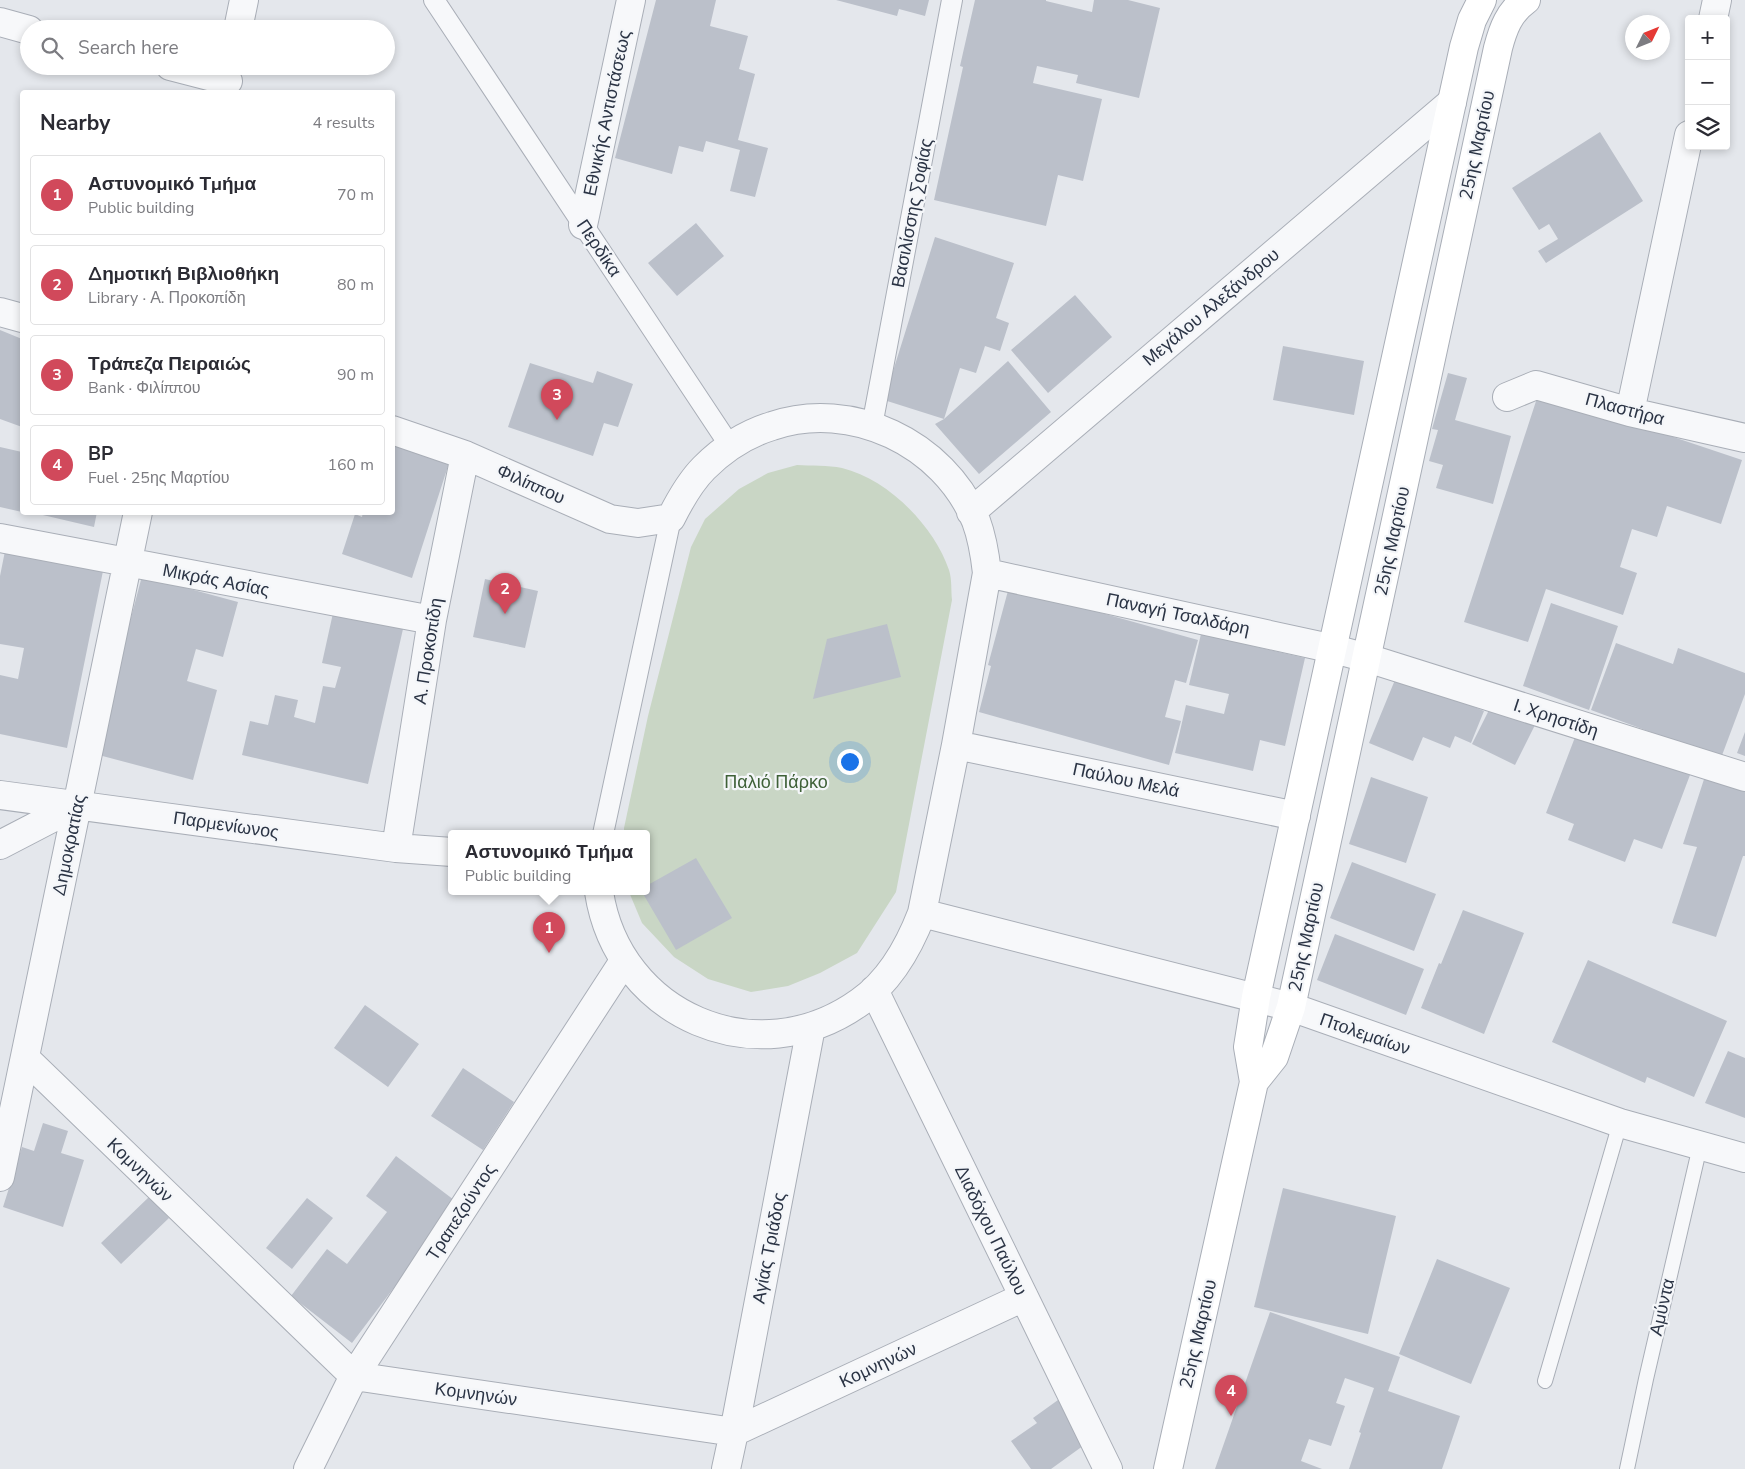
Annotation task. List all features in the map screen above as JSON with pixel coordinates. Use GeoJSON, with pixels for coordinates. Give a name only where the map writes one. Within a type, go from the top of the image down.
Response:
{"type":"FeatureCollection","features":[{"type":"Feature","properties":{"kind":"main road","name":"25ης Μαρτίου"},"geometry":{"type":"LineString","coordinates":[[1168,1469],[1254,1082],[1248,1047],[1256,998],[1334,649],[1464,47],[1472,20],[1482,0]]}},
{"type":"Feature","properties":{"kind":"main road","name":"25ης Μαρτίου"},"geometry":{"type":"LineString","coordinates":[[1254,1082],[1274,1057],[1291,1007],[1498,48],[1505,24],[1517,6],[1526,0]]}},
{"type":"Feature","properties":{"kind":"main road"},"geometry":{"type":"LineString","coordinates":[[1386,404],[1420,410]]}},
{"type":"Feature","properties":{"kind":"street"},"geometry":{"type":"LineString","coordinates":[[240,20],[244,0]]}},
{"type":"Feature","properties":{"kind":"street","name":"Περδίκα"},"geometry":{"type":"LineString","coordinates":[[434,0],[730,446]]}},
{"type":"Feature","properties":{"kind":"street","name":"Εθνικής Αντιστάσεως"},"geometry":{"type":"LineString","coordinates":[[584,225],[631,0]]}},
{"type":"Feature","properties":{"kind":"street","name":"Βασιλίσσης Σοφίας"},"geometry":{"type":"LineString","coordinates":[[872,426],[952,0]]}},
{"type":"Feature","properties":{"kind":"street"},"geometry":{"type":"LineString","coordinates":[[1714,15],[1717,0]]}},
{"type":"Feature","properties":{"kind":"street"},"geometry":{"type":"LineString","coordinates":[[0,22],[20,28]]}},
{"type":"Feature","properties":{"kind":"street"},"geometry":{"type":"LineString","coordinates":[[207,75],[228,80]]}},
{"type":"Feature","properties":{"kind":"street","name":"Μεγάλου Αλεξάνδρου"},"geometry":{"type":"LineString","coordinates":[[971,512],[1452,102]]}},
{"type":"Feature","properties":{"kind":"street"},"geometry":{"type":"LineString","coordinates":[[1630,412],[1686,150]]}},
{"type":"Feature","properties":{"kind":"street"},"geometry":{"type":"LineString","coordinates":[[0,312],[20,317]]}},
{"type":"Feature","properties":{"kind":"street","name":"Πλαστήρα"},"geometry":{"type":"LineString","coordinates":[[1507,397],[1536,385],[1630,412],[1745,438]]}},
{"type":"Feature","properties":{"kind":"street"},"geometry":{"type":"LineString","coordinates":[[599,895],[601,908],[610,934],[624,961],[639,980],[659,999],[681,1014],[708,1026],[734,1033],[761,1035],[788,1033],[812,1027],[840,1015],[862,1002],[899,962],[912,938],[922,913],[956,744],[987,573],[983,546],[971,512],[946,474],[927,455],[904,440],[872,426],[853,421],[826,418],[799,420],[772,426],[747,436],[730,446],[703,469],[686,490],[671,518],[604,830]]}},
{"type":"Feature","properties":{"kind":"street","name":"Φιλίππου"},"geometry":{"type":"LineString","coordinates":[[395,431],[466,455],[610,519],[638,523],[671,518]]}},
{"type":"Feature","properties":{"kind":"street","name":"Α. Προκοπίδη"},"geometry":{"type":"LineString","coordinates":[[396,848],[432,620],[466,455]]}},
{"type":"Feature","properties":{"kind":"street","name":"Δημοκρατίας"},"geometry":{"type":"LineString","coordinates":[[0,1177],[137,515]]}},
{"type":"Feature","properties":{"kind":"street","name":"Μικράς Ασίας"},"geometry":{"type":"LineString","coordinates":[[0,538],[432,620]]}},
{"type":"Feature","properties":{"kind":"street","name":"Παναγή Τσαλδάρη"},"geometry":{"type":"LineString","coordinates":[[987,573],[1334,649],[1367,658]]}},
{"type":"Feature","properties":{"kind":"street","name":"Ι. Χρηστίδη"},"geometry":{"type":"LineString","coordinates":[[1367,658],[1745,777]]}},
{"type":"Feature","properties":{"kind":"street","name":"Παύλου Μελά"},"geometry":{"type":"LineString","coordinates":[[956,744],[1296,816]]}},
{"type":"Feature","properties":{"kind":"street","name":"Παρμενίωνος"},"geometry":{"type":"LineString","coordinates":[[0,795],[396,848],[448,852]]}},
{"type":"Feature","properties":{"kind":"street"},"geometry":{"type":"LineString","coordinates":[[0,845],[77,805]]}},
{"type":"Feature","properties":{"kind":"street","name":"Πτολεμαίων"},"geometry":{"type":"LineString","coordinates":[[922,913],[1291,1007],[1620,1123],[1745,1158]]}},
{"type":"Feature","properties":{"kind":"street","name":"Τραπεζούντος"},"geometry":{"type":"LineString","coordinates":[[308,1469],[354,1376],[624,961]]}},
{"type":"Feature","properties":{"kind":"street","name":"Διαδόχου Παύλου"},"geometry":{"type":"LineString","coordinates":[[874,990],[1108,1469]]}},
{"type":"Feature","properties":{"kind":"street","name":"Αγίας Τριάδος"},"geometry":{"type":"LineString","coordinates":[[726,1469],[812,1027]]}},
{"type":"Feature","properties":{"kind":"street","name":"Κομνηνών"},"geometry":{"type":"LineString","coordinates":[[25,1058],[354,1376],[734,1432],[1024,1297]]}},
{"type":"Feature","properties":{"kind":"lane"},"geometry":{"type":"LineString","coordinates":[[1545,1382],[1620,1123]]}},
{"type":"Feature","properties":{"kind":"lane","name":"Αμύντα"},"geometry":{"type":"LineString","coordinates":[[1627,1469],[1700,1146]]}},
{"type":"Feature","properties":{"kind":"green space","name":"Παλιό Πάρκο"},"geometry":{"type":"Polygon","coordinates":[[[797,465],[825,466],[842,468],[876,482],[907,507],[921,521],[932,537],[942,553],[949,570],[952,600],[896,892],[857,953],[820,973],[788,986],[751,992],[708,979],[674,957],[642,923],[630,895],[650,895],[650,830],[624,830],[624,828],[648,716],[691,547],[705,519],[739,489],[768,473],[797,465]]]}},
{"type":"Feature","properties":{"kind":"building"},"geometry":{"type":"Polygon","coordinates":[[[656,0],[716,0],[710,26],[748,36],[739,69],[755,74],[738,140],[768,148],[755,197],[730,191],[740,150],[706,141],[703,152],[679,146],[672,174],[615,158],[656,0]]]}},
{"type":"Feature","properties":{"kind":"building"},"geometry":{"type":"Polygon","coordinates":[[[836,0],[929,0],[925,16],[899,9],[897,16],[836,0]]]}},
{"type":"Feature","properties":{"kind":"building"},"geometry":{"type":"Polygon","coordinates":[[[975,0],[1046,0],[1092,12],[1094,0],[1128,0],[1160,8],[1139,98],[1076,83],[1078,75],[1037,66],[1033,83],[1102,99],[1083,181],[1058,175],[1046,226],[934,200],[963,67],[960,66],[975,0]]]}},
{"type":"Feature","properties":{"kind":"building"},"geometry":{"type":"Polygon","coordinates":[[[1600,132],[1643,201],[1546,263],[1538,251],[1558,239],[1549,224],[1539,230],[1512,188],[1600,132]]]}},
{"type":"Feature","properties":{"kind":"building"},"geometry":{"type":"Polygon","coordinates":[[[696,223],[724,256],[677,296],[648,263],[696,223]]]}},
{"type":"Feature","properties":{"kind":"building"},"geometry":{"type":"Polygon","coordinates":[[[935,237],[1014,263],[996,318],[1009,323],[1000,351],[985,346],[976,373],[960,368],[944,419],[884,400],[935,237]]]}},
{"type":"Feature","properties":{"kind":"building"},"geometry":{"type":"Polygon","coordinates":[[[1075,295],[1112,337],[1048,393],[1011,350],[1075,295]]]}},
{"type":"Feature","properties":{"kind":"building"},"geometry":{"type":"Polygon","coordinates":[[[0,330],[20,338],[20,426],[0,419],[0,330]]]}},
{"type":"Feature","properties":{"kind":"building"},"geometry":{"type":"Polygon","coordinates":[[[1283,346],[1364,361],[1354,415],[1273,400],[1283,346]]]}},
{"type":"Feature","properties":{"kind":"building"},"geometry":{"type":"Polygon","coordinates":[[[1008,361],[1051,412],[979,474],[935,424],[944,419],[1008,361]]]}},
{"type":"Feature","properties":{"kind":"building"},"geometry":{"type":"Polygon","coordinates":[[[530,363],[593,383],[597,371],[633,384],[618,427],[604,423],[593,456],[508,427],[530,363]]]}},
{"type":"Feature","properties":{"kind":"building"},"geometry":{"type":"Polygon","coordinates":[[[1448,373],[1467,378],[1455,420],[1511,436],[1493,504],[1436,488],[1443,465],[1429,461],[1438,430],[1432,429],[1448,373]]]}},
{"type":"Feature","properties":{"kind":"building"},"geometry":{"type":"Polygon","coordinates":[[[1539,392],[1742,460],[1721,524],[1667,506],[1657,537],[1632,529],[1620,567],[1637,573],[1623,615],[1546,589],[1528,642],[1464,622],[1539,392]]]}},
{"type":"Feature","properties":{"kind":"building"},"geometry":{"type":"Polygon","coordinates":[[[395,445],[449,463],[412,578],[342,554],[355,515],[362,517],[362,515],[395,515],[395,445]]]}},
{"type":"Feature","properties":{"kind":"building"},"geometry":{"type":"Polygon","coordinates":[[[0,447],[20,452],[20,512],[0,507],[0,447]]]}},
{"type":"Feature","properties":{"kind":"building"},"geometry":{"type":"Polygon","coordinates":[[[43,515],[96,515],[94,527],[43,515]]]}},
{"type":"Feature","properties":{"kind":"building"},"geometry":{"type":"Polygon","coordinates":[[[5,551],[103,571],[67,748],[0,734],[0,675],[18,679],[24,648],[0,644],[0,576],[5,551]]]}},
{"type":"Feature","properties":{"kind":"building"},"geometry":{"type":"Polygon","coordinates":[[[142,576],[238,602],[223,657],[196,649],[187,681],[217,690],[193,780],[95,754],[142,576]]]}},
{"type":"Feature","properties":{"kind":"building"},"geometry":{"type":"Polygon","coordinates":[[[485,579],[538,591],[525,648],[473,637],[485,579]]]}},
{"type":"Feature","properties":{"kind":"building"},"geometry":{"type":"Polygon","coordinates":[[[1009,587],[1198,640],[1186,683],[1175,680],[1165,717],[1181,721],[1169,765],[979,712],[991,666],[988,665],[1009,587]]]}},
{"type":"Feature","properties":{"kind":"building"},"geometry":{"type":"Polygon","coordinates":[[[1551,603],[1618,626],[1589,710],[1523,686],[1551,603]]]}},
{"type":"Feature","properties":{"kind":"building"},"geometry":{"type":"Polygon","coordinates":[[[333,613],[403,629],[368,784],[242,755],[250,721],[268,725],[275,695],[298,700],[294,717],[315,723],[323,686],[335,688],[341,667],[322,663],[333,613]]]}},
{"type":"Feature","properties":{"kind":"building"},"geometry":{"type":"Polygon","coordinates":[[[887,624],[901,677],[813,699],[827,639],[887,624]]]}},
{"type":"Feature","properties":{"kind":"building"},"geometry":{"type":"Polygon","coordinates":[[[1201,634],[1305,658],[1285,746],[1260,740],[1253,771],[1175,753],[1186,705],[1224,714],[1229,694],[1189,685],[1201,634]]]}},
{"type":"Feature","properties":{"kind":"building"},"geometry":{"type":"Polygon","coordinates":[[[1616,643],[1673,664],[1678,648],[1745,673],[1745,694],[1721,758],[1591,710],[1616,643]]]}},
{"type":"Feature","properties":{"kind":"building"},"geometry":{"type":"Polygon","coordinates":[[[1397,675],[1484,711],[1471,743],[1455,736],[1450,748],[1423,737],[1413,761],[1369,743],[1397,675]]]}},
{"type":"Feature","properties":{"kind":"building"},"geometry":{"type":"Polygon","coordinates":[[[1494,700],[1537,721],[1515,765],[1472,744],[1494,700]]]}},
{"type":"Feature","properties":{"kind":"building"},"geometry":{"type":"Polygon","coordinates":[[[1577,732],[1690,775],[1662,849],[1634,839],[1625,862],[1568,840],[1574,824],[1546,813],[1577,732]]]}},
{"type":"Feature","properties":{"kind":"building"},"geometry":{"type":"Polygon","coordinates":[[[1745,732],[1745,756],[1737,753],[1745,732]]]}},
{"type":"Feature","properties":{"kind":"building"},"geometry":{"type":"Polygon","coordinates":[[[1706,773],[1745,786],[1745,856],[1743,856],[1716,937],[1672,923],[1697,847],[1683,844],[1706,773]]]}},
{"type":"Feature","properties":{"kind":"building"},"geometry":{"type":"Polygon","coordinates":[[[1371,777],[1428,797],[1406,863],[1349,844],[1371,777]]]}},
{"type":"Feature","properties":{"kind":"building"},"geometry":{"type":"Polygon","coordinates":[[[696,858],[732,918],[676,950],[644,895],[650,895],[650,884],[696,858]]]}},
{"type":"Feature","properties":{"kind":"building"},"geometry":{"type":"Polygon","coordinates":[[[1352,862],[1436,894],[1414,951],[1330,918],[1352,862]]]}},
{"type":"Feature","properties":{"kind":"building"},"geometry":{"type":"Polygon","coordinates":[[[1463,910],[1524,933],[1484,1034],[1421,1008],[1463,910]]]}},
{"type":"Feature","properties":{"kind":"building"},"geometry":{"type":"Polygon","coordinates":[[[1335,934],[1424,969],[1406,1015],[1317,980],[1335,934]]]}},
{"type":"Feature","properties":{"kind":"building"},"geometry":{"type":"Polygon","coordinates":[[[1588,960],[1727,1021],[1694,1097],[1647,1077],[1645,1083],[1552,1042],[1588,960]]]}},
{"type":"Feature","properties":{"kind":"building"},"geometry":{"type":"Polygon","coordinates":[[[365,1005],[419,1044],[388,1087],[334,1048],[365,1005]]]}},
{"type":"Feature","properties":{"kind":"building"},"geometry":{"type":"Polygon","coordinates":[[[1728,1051],[1745,1058],[1745,1118],[1705,1103],[1728,1051]]]}},
{"type":"Feature","properties":{"kind":"building"},"geometry":{"type":"Polygon","coordinates":[[[463,1068],[514,1102],[483,1150],[431,1116],[463,1068]]]}},
{"type":"Feature","properties":{"kind":"building"},"geometry":{"type":"Polygon","coordinates":[[[43,1123],[68,1131],[61,1153],[84,1160],[63,1227],[3,1207],[22,1147],[34,1151],[43,1123]]]}},
{"type":"Feature","properties":{"kind":"building"},"geometry":{"type":"Polygon","coordinates":[[[396,1156],[458,1203],[352,1343],[291,1296],[327,1249],[347,1264],[387,1212],[366,1196],[396,1156]]]}},
{"type":"Feature","properties":{"kind":"building"},"geometry":{"type":"Polygon","coordinates":[[[1283,1188],[1396,1216],[1368,1334],[1254,1307],[1283,1188]]]}},
{"type":"Feature","properties":{"kind":"building"},"geometry":{"type":"Polygon","coordinates":[[[149,1197],[169,1218],[121,1264],[101,1243],[149,1197]]]}},
{"type":"Feature","properties":{"kind":"building"},"geometry":{"type":"Polygon","coordinates":[[[307,1198],[333,1218],[292,1269],[266,1248],[307,1198]]]}},
{"type":"Feature","properties":{"kind":"building"},"geometry":{"type":"Polygon","coordinates":[[[1437,1259],[1510,1288],[1471,1384],[1399,1354],[1437,1259]]]}},
{"type":"Feature","properties":{"kind":"building"},"geometry":{"type":"Polygon","coordinates":[[[1270,1312],[1400,1357],[1388,1391],[1460,1416],[1442,1469],[1349,1469],[1374,1388],[1345,1378],[1336,1403],[1345,1406],[1331,1446],[1309,1439],[1301,1461],[1322,1469],[1215,1469],[1270,1312]]]}},
{"type":"Feature","properties":{"kind":"building"},"geometry":{"type":"Polygon","coordinates":[[[1058,1400],[1087,1443],[1051,1469],[1031,1469],[1011,1441],[1037,1423],[1033,1418],[1058,1400]]]}},
{"type":"Feature","properties":{"kind":"place","name":"Τράπεζα Πειραιώς"},"geometry":{"type":"Point","coordinates":[557,420]}},
{"type":"Feature","properties":{"kind":"place","name":"Δημοτική Βιβλιοθήκη"},"geometry":{"type":"Point","coordinates":[505,614]}},
{"type":"Feature","properties":{"kind":"place","name":"Αστυνομικό Τμήμα"},"geometry":{"type":"Point","coordinates":[549,953]}},
{"type":"Feature","properties":{"kind":"place","name":"BP"},"geometry":{"type":"Point","coordinates":[1231,1416]}}]}
